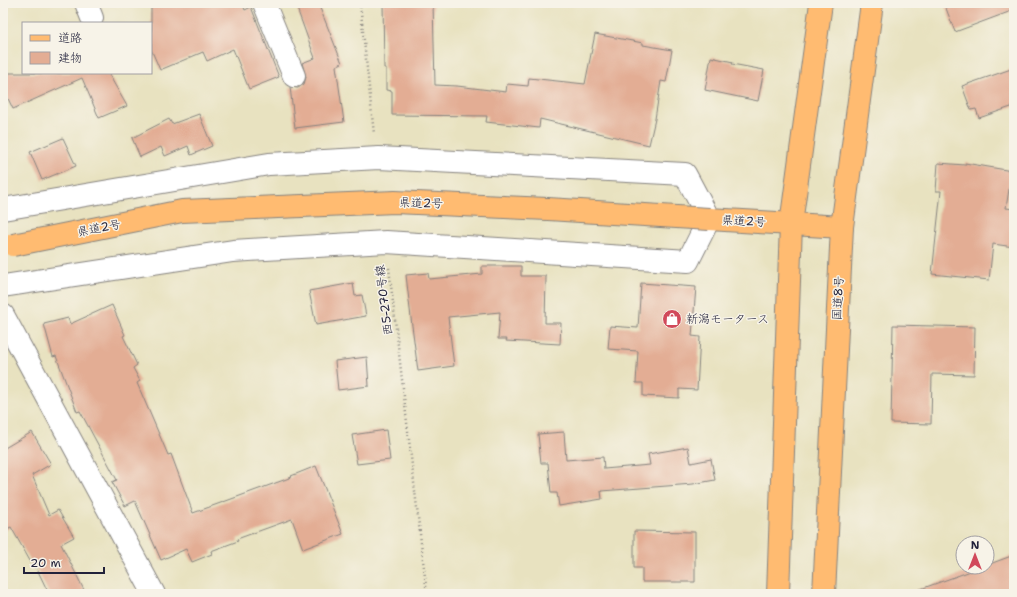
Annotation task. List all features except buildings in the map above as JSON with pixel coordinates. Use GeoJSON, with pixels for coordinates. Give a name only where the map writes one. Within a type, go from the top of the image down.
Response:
{"type":"FeatureCollection","features":[{"type":"Feature","properties":{"kind":"main road"},"geometry":{"type":"LineString","coordinates":[[778,594],[791,224],[821,3]]}},
{"type":"Feature","properties":{"kind":"main road","name":"国道8号"},"geometry":{"type":"LineString","coordinates":[[824,594],[842,227],[872,3]]}},
{"type":"Feature","properties":{"kind":"main road","name":"県道2号"},"geometry":{"type":"LineString","coordinates":[[3,247],[182,211],[388,202],[548,209],[842,227]]}},
{"type":"Feature","properties":{"kind":"street"},"geometry":{"type":"LineString","coordinates":[[264,3],[294,76]]}},
{"type":"Feature","properties":{"kind":"street"},"geometry":{"type":"LineString","coordinates":[[3,209],[269,164],[379,158],[685,174],[709,219],[688,261],[386,242],[233,251],[3,286]]}},
{"type":"Feature","properties":{"kind":"street"},"geometry":{"type":"LineString","coordinates":[[3,315],[154,594]]}},
{"type":"Feature","properties":{"kind":"path"},"geometry":{"type":"LineString","coordinates":[[360,3],[375,140],[379,158]]}},
{"type":"Feature","properties":{"kind":"path","name":"西5-270号線"},"geometry":{"type":"LineString","coordinates":[[386,242],[426,594]]}},
{"type":"Feature","properties":{"kind":"place","name":"新潟モータース"},"geometry":{"type":"Point","coordinates":[672,319]}}]}
